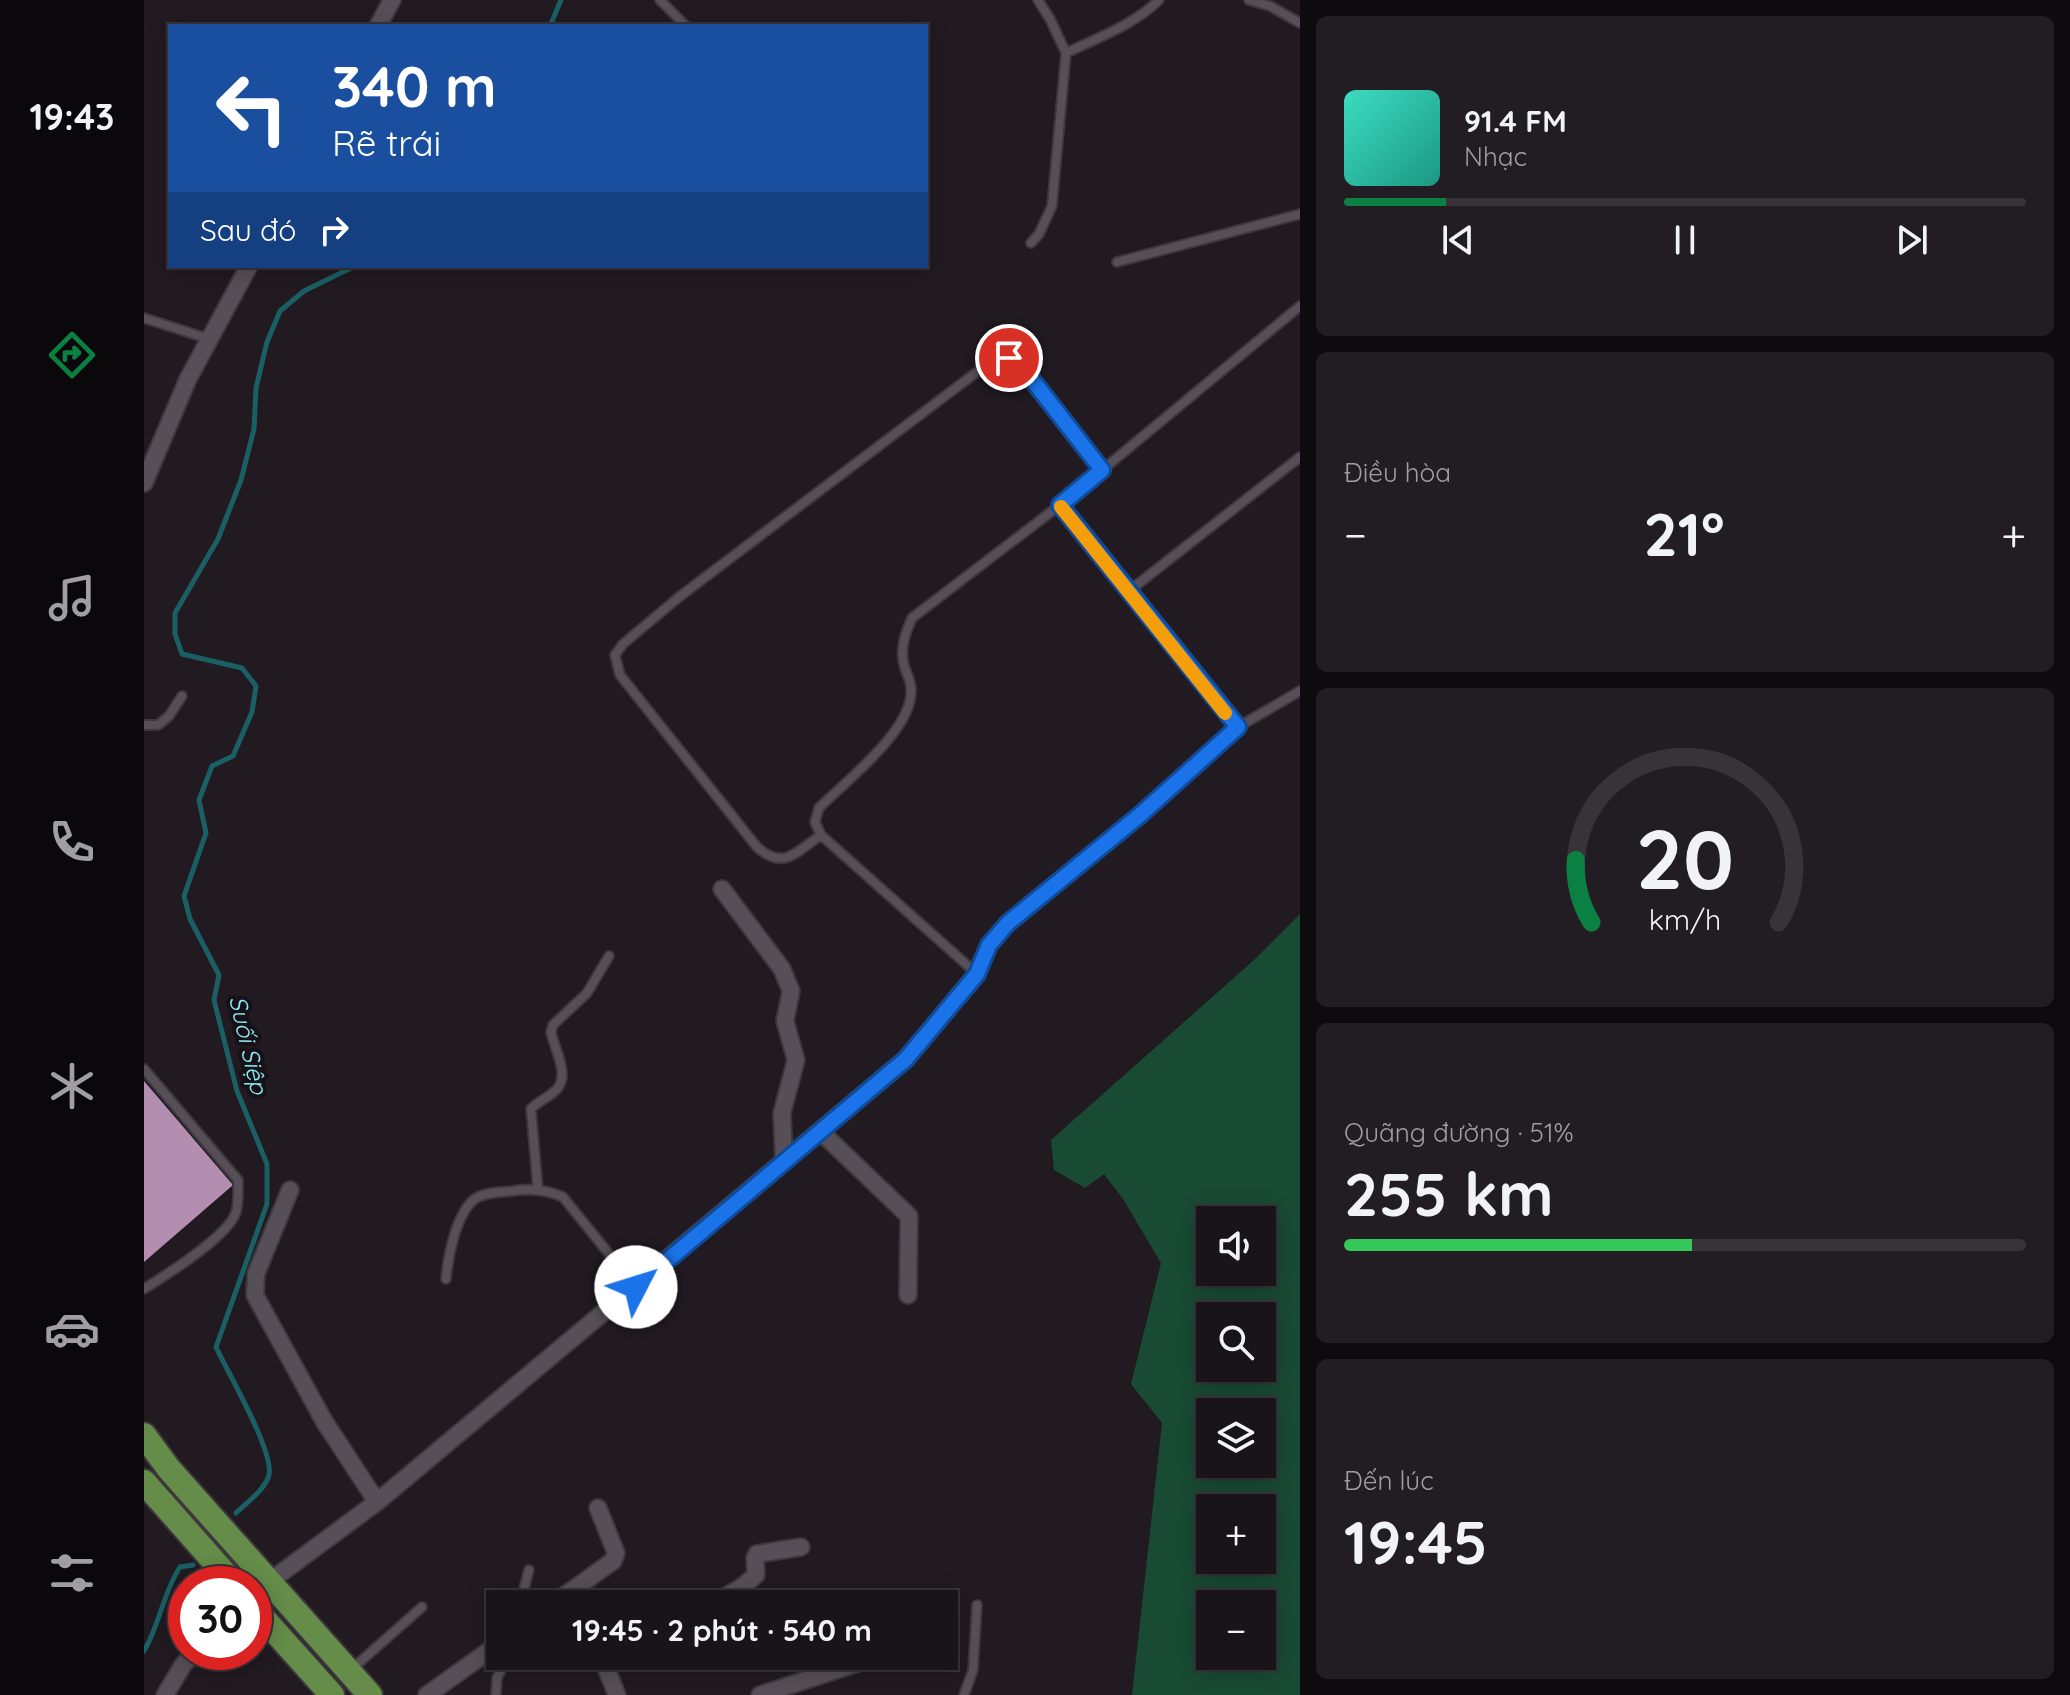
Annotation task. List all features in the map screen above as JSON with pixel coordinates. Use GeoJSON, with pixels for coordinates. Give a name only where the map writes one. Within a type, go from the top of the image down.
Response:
{"type":"FeatureCollection","features":[{"type":"Feature","properties":{"kind":"main road"},"geometry":{"type":"LineString","coordinates":[[144,1435],[206,1510],[246,1566]]}},
{"type":"Feature","properties":{"kind":"main road"},"geometry":{"type":"LineString","coordinates":[[145,1486],[218,1566]]}},
{"type":"Feature","properties":{"kind":"main road"},"geometry":{"type":"LineString","coordinates":[[272,1598],[370,1695]]}},
{"type":"Feature","properties":{"kind":"main road"},"geometry":{"type":"LineString","coordinates":[[272,1628],[332,1695]]}},
{"type":"Feature","properties":{"kind":"street"},"geometry":{"type":"LineString","coordinates":[[379,24],[392,0]]}},
{"type":"Feature","properties":{"kind":"street"},"geometry":{"type":"LineString","coordinates":[[144,483],[149,459],[248,268]]}},
{"type":"Feature","properties":{"kind":"street"},"geometry":{"type":"LineString","coordinates":[[722,889],[782,969],[791,991],[785,1021],[796,1060],[782,1113],[784,1162]]}},
{"type":"Feature","properties":{"kind":"street"},"geometry":{"type":"LineString","coordinates":[[272,1579],[377,1502],[906,1059],[980,966]]}},
{"type":"Feature","properties":{"kind":"street"},"geometry":{"type":"LineString","coordinates":[[820,1131],[909,1216],[908,1295]]}},
{"type":"Feature","properties":{"kind":"street"},"geometry":{"type":"LineString","coordinates":[[290,1190],[256,1274],[255,1295],[324,1421],[377,1502]]}},
{"type":"Feature","properties":{"kind":"street"},"geometry":{"type":"LineString","coordinates":[[577,1590],[613,1561],[616,1553],[598,1508]]}},
{"type":"Feature","properties":{"kind":"street"},"geometry":{"type":"LineString","coordinates":[[736,1590],[756,1575],[757,1554],[801,1547]]}},
{"type":"Feature","properties":{"kind":"street"},"geometry":{"type":"LineString","coordinates":[[427,1695],[486,1653]]}},
{"type":"Feature","properties":{"kind":"street"},"geometry":{"type":"LineString","coordinates":[[165,1695],[180,1670]]}},
{"type":"Feature","properties":{"kind":"street"},"geometry":{"type":"LineString","coordinates":[[608,1670],[617,1695]]}},
{"type":"Feature","properties":{"kind":"street"},"geometry":{"type":"LineString","coordinates":[[760,1695],[836,1670]]}},
{"type":"Feature","properties":{"kind":"lane"},"geometry":{"type":"LineString","coordinates":[[660,0],[684,24]]}},
{"type":"Feature","properties":{"kind":"lane"},"geometry":{"type":"LineString","coordinates":[[1031,243],[1039,234],[1052,206],[1066,53],[1038,0]]}},
{"type":"Feature","properties":{"kind":"lane"},"geometry":{"type":"LineString","coordinates":[[1066,53],[1111,34],[1159,0]]}},
{"type":"Feature","properties":{"kind":"lane"},"geometry":{"type":"LineString","coordinates":[[1249,0],[1270,6],[1300,23]]}},
{"type":"Feature","properties":{"kind":"lane"},"geometry":{"type":"LineString","coordinates":[[1117,262],[1300,214]]}},
{"type":"Feature","properties":{"kind":"lane"},"geometry":{"type":"LineString","coordinates":[[1300,306],[1060,505],[912,618],[903,639],[903,659],[912,691],[906,716],[889,740],[819,808],[815,822],[821,835],[980,966],[989,945],[1008,923],[1140,815],[1238,727],[1300,691]]}},
{"type":"Feature","properties":{"kind":"lane"},"geometry":{"type":"LineString","coordinates":[[144,318],[210,339]]}},
{"type":"Feature","properties":{"kind":"lane"},"geometry":{"type":"LineString","coordinates":[[821,835],[785,860],[770,859],[757,847],[620,675],[615,655],[623,644],[679,597],[994,359],[1009,358],[1020,364],[1102,470]]}},
{"type":"Feature","properties":{"kind":"lane"},"geometry":{"type":"LineString","coordinates":[[1129,591],[1300,457]]}},
{"type":"Feature","properties":{"kind":"lane"},"geometry":{"type":"LineString","coordinates":[[1060,505],[1238,727]]}},
{"type":"Feature","properties":{"kind":"lane"},"geometry":{"type":"LineString","coordinates":[[144,725],[158,725],[169,716],[182,696]]}},
{"type":"Feature","properties":{"kind":"lane"},"geometry":{"type":"LineString","coordinates":[[538,1190],[531,1109],[556,1091],[562,1074],[551,1032],[553,1025],[587,993],[609,956]]}},
{"type":"Feature","properties":{"kind":"lane"},"geometry":{"type":"LineString","coordinates":[[144,1069],[238,1180],[238,1196],[232,1221],[202,1249],[144,1289]]}},
{"type":"Feature","properties":{"kind":"lane"},"geometry":{"type":"LineString","coordinates":[[446,1279],[448,1253],[465,1211],[473,1200],[493,1193],[523,1189],[550,1191],[571,1204],[636,1287]]}},
{"type":"Feature","properties":{"kind":"lane"},"geometry":{"type":"LineString","coordinates":[[524,1590],[529,1570]]}},
{"type":"Feature","properties":{"kind":"lane"},"geometry":{"type":"LineString","coordinates":[[964,1695],[973,1670],[977,1605]]}},
{"type":"Feature","properties":{"kind":"lane"},"geometry":{"type":"LineString","coordinates":[[349,1672],[422,1607]]}},
{"type":"Feature","properties":{"kind":"lane"},"geometry":{"type":"LineString","coordinates":[[496,1695],[501,1670]]}},
{"type":"Feature","properties":{"kind":"green space"},"geometry":{"type":"Polygon","coordinates":[[[1300,914],[1300,1695],[1132,1695],[1162,1423],[1131,1384],[1161,1263],[1123,1199],[1104,1174],[1085,1188],[1054,1170],[1051,1140],[1254,960],[1300,914]]]}},
{"type":"Feature","properties":{"kind":"building"},"geometry":{"type":"Polygon","coordinates":[[[144,1081],[233,1185],[144,1262],[144,1081]]]}},
{"type":"Feature","properties":{"kind":"waterway","name":"Suối Siệp"},"geometry":{"type":"LineString","coordinates":[[551,24],[561,0]]}},
{"type":"Feature","properties":{"kind":"waterway","name":"Suối Siệp"},"geometry":{"type":"LineString","coordinates":[[236,1513],[264,1486],[269,1475],[269,1464],[258,1431],[216,1347],[267,1204],[267,1164],[237,1091],[214,1000],[219,975],[190,919],[184,896],[206,833],[199,800],[212,766],[233,756],[252,712],[256,686],[242,668],[182,654],[175,634],[175,613],[218,539],[241,480],[254,429],[256,388],[267,342],[280,311],[304,291],[351,268]]}},
{"type":"Feature","properties":{"kind":"waterway","name":"Suối Siệp"},"geometry":{"type":"LineString","coordinates":[[144,1651],[174,1577],[180,1567],[193,1565]]}},
{"type":"Feature","properties":{"kind":"slow traffic"},"geometry":{"type":"LineString","coordinates":[[1061,507],[1225,713]]}},
{"type":"Feature","properties":{"kind":"route"},"geometry":{"type":"LineString","coordinates":[[636,1287],[906,1059],[977,974],[989,945],[1008,923],[1140,815],[1238,727],[1060,505],[1102,470],[1020,364],[1009,358]]}}]}
